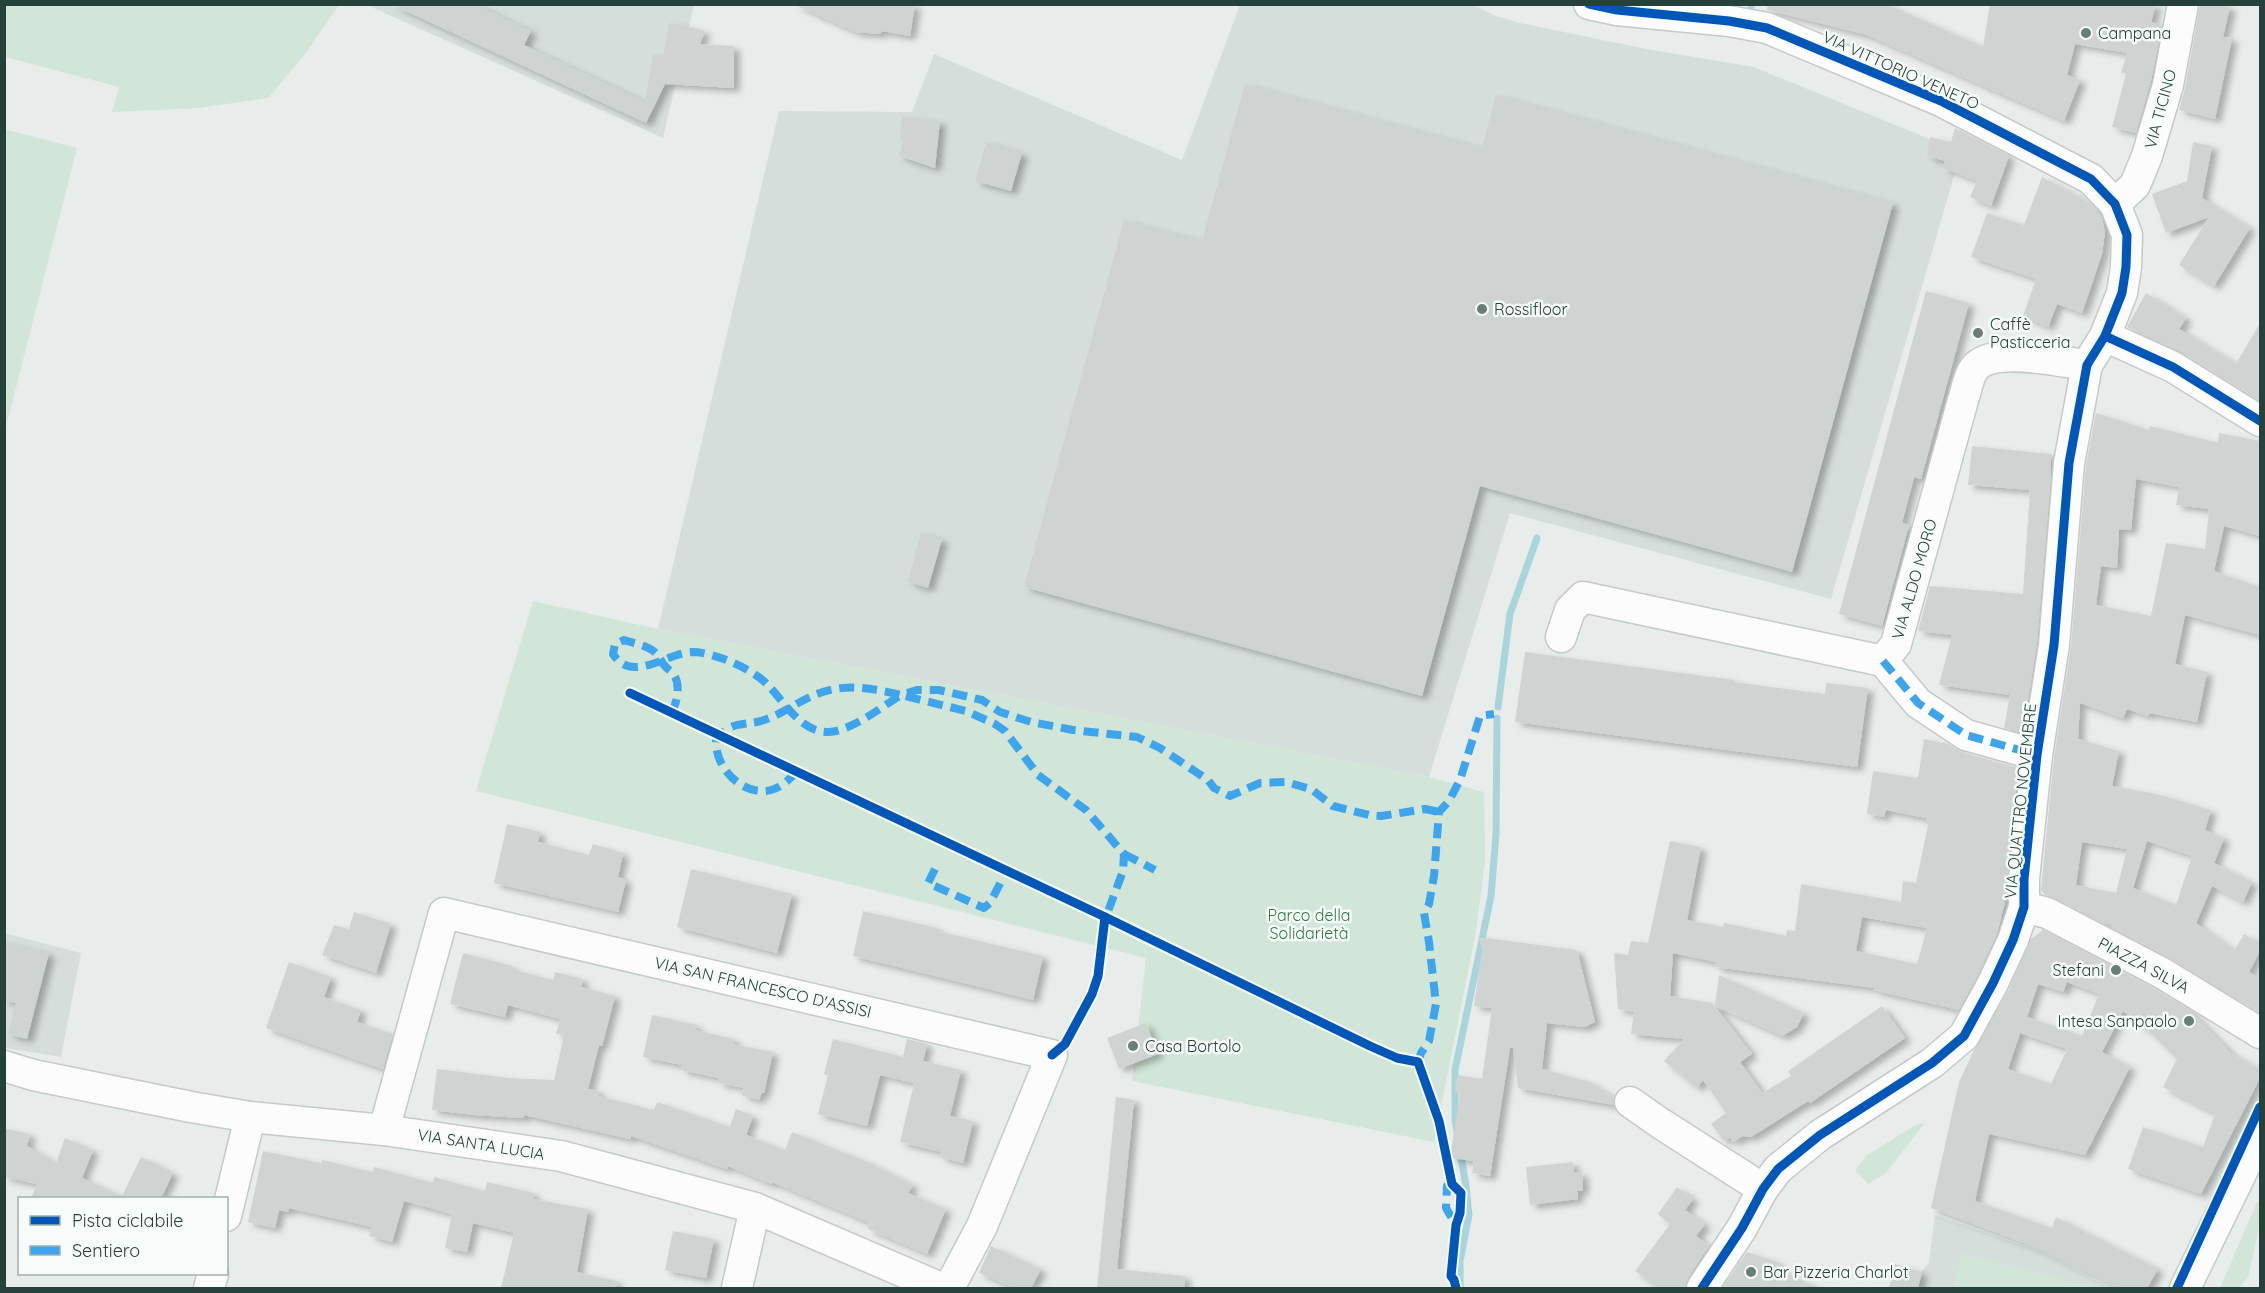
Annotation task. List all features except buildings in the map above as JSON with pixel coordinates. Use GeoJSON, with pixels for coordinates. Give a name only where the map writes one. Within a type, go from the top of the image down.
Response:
{"type":"FeatureCollection","features":[{"type":"Feature","properties":{"kind":"street","name":"VIA VITTORIO VENETO"},"geometry":{"type":"LineString","coordinates":[[1589,4],[1617,10],[1728,13],[1941,101],[2091,179],[2115,204],[2127,235],[2122,293],[2105,336]]}},
{"type":"Feature","properties":{"kind":"street","name":"VIA TICINO"},"geometry":{"type":"LineString","coordinates":[[2115,204],[2135,185],[2147,156],[2168,85],[2183,4]]}},
{"type":"Feature","properties":{"kind":"street","name":"VIA QUATTRO NOVEMBRE"},"geometry":{"type":"LineString","coordinates":[[1702,1288],[1742,1228],[1763,1189],[1778,1169],[1820,1134],[1932,1063],[1964,1036],[2013,940],[2024,908],[2024,879],[2037,755],[2054,645],[2069,463],[2087,365],[2105,336]]}},
{"type":"Feature","properties":{"kind":"street"},"geometry":{"type":"LineString","coordinates":[[2105,336],[2173,367],[2260,421]]}},
{"type":"Feature","properties":{"kind":"street","name":"VIA ALDO MORO"},"geometry":{"type":"LineString","coordinates":[[1883,662],[1896,644],[1963,400],[1974,369],[1989,358],[2006,356],[2087,365]]}},
{"type":"Feature","properties":{"kind":"street"},"geometry":{"type":"LineString","coordinates":[[1561,638],[1570,610],[1583,597],[1883,662],[1918,703],[1966,735],[2037,755]]}},
{"type":"Feature","properties":{"kind":"street","name":"PIAZZA SILVA"},"geometry":{"type":"LineString","coordinates":[[2024,908],[2047,913],[2162,973],[2260,1033]]}},
{"type":"Feature","properties":{"kind":"street","name":"VIA SAN FRANCESCO D'ASSISI"},"geometry":{"type":"LineString","coordinates":[[384,1130],[444,913],[1052,1055],[982,1226],[949,1288]]}},
{"type":"Feature","properties":{"kind":"street","name":"VIA SANTA LUCIA"},"geometry":{"type":"LineString","coordinates":[[4,1066],[44,1077],[250,1117],[384,1130],[561,1156],[755,1208],[941,1288]]}},
{"type":"Feature","properties":{"kind":"street"},"geometry":{"type":"LineString","coordinates":[[1630,1102],[1763,1189]]}},
{"type":"Feature","properties":{"kind":"street"},"geometry":{"type":"LineString","coordinates":[[228,1208],[250,1117]]}},
{"type":"Feature","properties":{"kind":"street"},"geometry":{"type":"LineString","coordinates":[[2185,1288],[2260,1135]]}},
{"type":"Feature","properties":{"kind":"street"},"geometry":{"type":"LineString","coordinates":[[737,1288],[755,1208]]}},
{"type":"Feature","properties":{"kind":"shaded area"},"geometry":{"type":"Polygon","coordinates":[[[367,5],[694,5],[663,138],[367,5]]]}},
{"type":"Feature","properties":{"kind":"shaded area"},"geometry":{"type":"Polygon","coordinates":[[[1240,5],[1473,5],[1496,16],[1520,23],[1652,50],[1754,67],[1961,152],[1831,599],[1510,513],[1429,777],[658,629],[779,111],[912,112],[934,54],[1182,160],[1240,5]]]}},
{"type":"Feature","properties":{"kind":"shaded area"},"geometry":{"type":"Polygon","coordinates":[[[4,933],[81,953],[61,1057],[5,1048],[4,933]]]}},
{"type":"Feature","properties":{"kind":"shaded area"},"geometry":{"type":"Polygon","coordinates":[[[1935,1215],[2043,1253],[2110,1288],[1907,1288],[1929,1263],[1935,1215]]]}},
{"type":"Feature","properties":{"kind":"green space"},"geometry":{"type":"Polygon","coordinates":[[[4,5],[339,5],[303,57],[268,98],[200,108],[112,112],[119,87],[5,57],[4,5]]]}},
{"type":"Feature","properties":{"kind":"green space"},"geometry":{"type":"Polygon","coordinates":[[[4,129],[77,148],[6,427],[4,426],[4,129]]]}},
{"type":"Feature","properties":{"kind":"green space","name":"Parco della Solidarietà"},"geometry":{"type":"Polygon","coordinates":[[[533,601],[658,629],[1429,777],[1484,792],[1485,862],[1475,937],[1434,1142],[1132,1081],[1146,958],[476,791],[533,601]]]}},
{"type":"Feature","properties":{"kind":"green space"},"geometry":{"type":"Polygon","coordinates":[[[1919,1123],[1924,1124],[1885,1174],[1868,1184],[1855,1170],[1867,1155],[1919,1123]]]}},
{"type":"Feature","properties":{"kind":"green space"},"geometry":{"type":"Polygon","coordinates":[[[2257,1202],[2260,1203],[2260,1224],[2248,1278],[2238,1288],[2220,1288],[2257,1202]]]}},
{"type":"Feature","properties":{"kind":"green space"},"geometry":{"type":"Polygon","coordinates":[[[1961,1254],[2093,1287],[2093,1288],[1953,1288],[1961,1254]]]}},
{"type":"Feature","properties":{"kind":"waterway"},"geometry":{"type":"LineString","coordinates":[[1498,707],[1510,614],[1537,538]]}},
{"type":"Feature","properties":{"kind":"waterway"},"geometry":{"type":"LineString","coordinates":[[1457,1132],[1455,1070],[1491,896],[1496,834],[1497,718]]}},
{"type":"Feature","properties":{"kind":"waterway"},"geometry":{"type":"LineString","coordinates":[[1460,1152],[1469,1215],[1460,1261],[1460,1288]]}},
{"type":"Feature","properties":{"kind":"marked path"},"geometry":{"type":"LineString","coordinates":[[671,713],[678,689],[676,679],[664,665],[663,663],[661,661],[656,653],[642,645],[624,640],[615,644],[613,654],[621,663],[630,666],[650,665],[661,661],[671,657],[692,652],[733,662],[768,685],[805,725],[825,732],[853,725],[901,695],[966,711],[995,724],[1005,731],[1038,775],[1086,810],[1124,854],[1123,871],[1104,922]]}},
{"type":"Feature","properties":{"kind":"marked path"},"geometry":{"type":"LineString","coordinates":[[1883,661],[1918,703],[1966,735],[2037,755]]}},
{"type":"Feature","properties":{"kind":"marked path"},"geometry":{"type":"LineString","coordinates":[[797,771],[775,789],[761,791],[750,789],[741,785],[726,770],[720,761],[716,741],[731,727],[766,719],[815,695],[839,688],[875,689],[901,695],[917,690],[939,690],[982,700],[1000,712],[1031,722],[1073,730],[1137,737],[1160,748],[1208,780],[1214,788],[1230,796],[1260,783],[1286,782],[1311,789],[1333,806],[1369,815],[1381,816],[1425,809],[1439,812]]}},
{"type":"Feature","properties":{"kind":"marked path"},"geometry":{"type":"LineString","coordinates":[[1418,1062],[1429,1041],[1436,1004],[1424,913],[1429,904],[1434,876],[1439,812],[1449,801],[1460,780],[1480,716],[1494,714]]}},
{"type":"Feature","properties":{"kind":"marked path"},"geometry":{"type":"LineString","coordinates":[[1124,854],[1155,870]]}},
{"type":"Feature","properties":{"kind":"marked path"},"geometry":{"type":"LineString","coordinates":[[935,869],[928,883],[984,908],[990,903],[1006,872]]}},
{"type":"Feature","properties":{"kind":"marked path"},"geometry":{"type":"LineString","coordinates":[[1452,1184],[1447,1186],[1446,1208],[1456,1225]]}},
{"type":"Feature","properties":{"kind":"cycle path"},"geometry":{"type":"LineString","coordinates":[[1589,4],[1617,10],[1729,21],[1767,28],[1941,101],[2091,179],[2115,204],[2127,235],[2122,293],[2105,336],[2087,365],[2069,463],[2054,645],[2037,755],[2024,879],[2024,907],[2013,940],[1964,1036],[1932,1063],[1820,1135],[1778,1169],[1763,1189],[1742,1228],[1702,1288]]}},
{"type":"Feature","properties":{"kind":"cycle path"},"geometry":{"type":"LineString","coordinates":[[2105,336],[2173,367],[2260,421]]}},
{"type":"Feature","properties":{"kind":"cycle path"},"geometry":{"type":"LineString","coordinates":[[630,693],[1105,917],[1370,1046],[1397,1058],[1418,1062],[1439,1121],[1452,1184],[1461,1193],[1451,1276],[1456,1288]]}},
{"type":"Feature","properties":{"kind":"cycle path"},"geometry":{"type":"LineString","coordinates":[[1052,1055],[1065,1044],[1092,994],[1098,976],[1105,917]]}},
{"type":"Feature","properties":{"kind":"cycle path"},"geometry":{"type":"LineString","coordinates":[[2177,1288],[2260,1107]]}},
{"type":"Feature","properties":{"kind":"place","name":"Campana"},"geometry":{"type":"Point","coordinates":[2086,33]}},
{"type":"Feature","properties":{"kind":"place","name":"Rossifloor"},"geometry":{"type":"Point","coordinates":[1482,309]}},
{"type":"Feature","properties":{"kind":"place","name":"Caffè Pasticceria"},"geometry":{"type":"Point","coordinates":[1978,333]}},
{"type":"Feature","properties":{"kind":"place","name":"Stefani"},"geometry":{"type":"Point","coordinates":[2116,970]}},
{"type":"Feature","properties":{"kind":"place","name":"Intesa Sanpaolo"},"geometry":{"type":"Point","coordinates":[2189,1021]}},
{"type":"Feature","properties":{"kind":"place","name":"Casa Bortolo"},"geometry":{"type":"Point","coordinates":[1133,1046]}},
{"type":"Feature","properties":{"kind":"place","name":"Bar Pizzeria Charlot"},"geometry":{"type":"Point","coordinates":[1751,1272]}}]}
